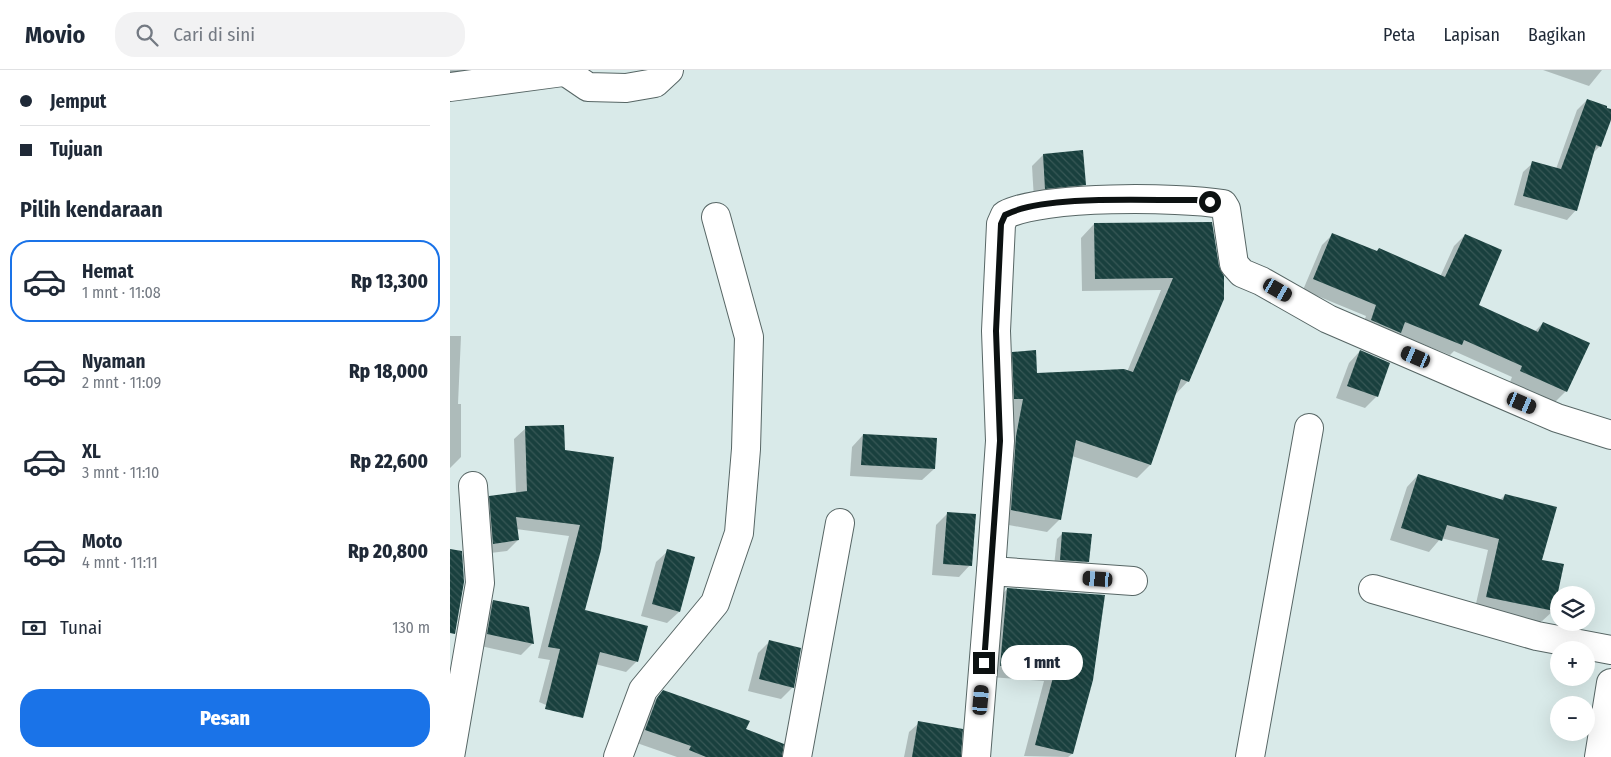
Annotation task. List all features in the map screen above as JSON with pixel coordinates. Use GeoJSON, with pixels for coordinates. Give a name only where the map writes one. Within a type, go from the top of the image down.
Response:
{"type":"FeatureCollection","features":[{"type":"Feature","properties":{"kind":"street"},"geometry":{"type":"LineString","coordinates":[[450,87],[563,71],[588,87],[626,88],[655,83],[669,70]]}},
{"type":"Feature","properties":{"kind":"street"},"geometry":{"type":"LineString","coordinates":[[983,756],[1000,441],[996,331],[1001,224],[1005,215],[1016,209],[1082,202],[1196,200],[1223,204],[1226,209],[1234,264],[1242,273],[1262,281],[1328,320],[1557,418],[1601,431]]}},
{"type":"Feature","properties":{"kind":"street"},"geometry":{"type":"LineString","coordinates":[[618,757],[643,690],[715,603],[738,533],[746,449],[749,337],[716,217]]}},
{"type":"Feature","properties":{"kind":"street"},"geometry":{"type":"LineString","coordinates":[[1250,757],[1309,428]]}},
{"type":"Feature","properties":{"kind":"street"},"geometry":{"type":"LineString","coordinates":[[450,757],[480,583],[473,486]]}},
{"type":"Feature","properties":{"kind":"street"},"geometry":{"type":"LineString","coordinates":[[797,757],[840,523]]}},
{"type":"Feature","properties":{"kind":"street"},"geometry":{"type":"LineString","coordinates":[[992,571],[1133,581]]}},
{"type":"Feature","properties":{"kind":"street"},"geometry":{"type":"LineString","coordinates":[[1373,589],[1537,636],[1611,650]]}},
{"type":"Feature","properties":{"kind":"street"},"geometry":{"type":"LineString","coordinates":[[1599,757],[1611,683]]}},
{"type":"Feature","properties":{"kind":"building"},"geometry":{"type":"Polygon","coordinates":[[[1587,99],[1611,109],[1611,120],[1601,147],[1596,145],[1577,211],[1523,196],[1532,161],[1561,169],[1587,99]]]}},
{"type":"Feature","properties":{"kind":"building"},"geometry":{"type":"Polygon","coordinates":[[[1083,150],[1086,185],[1045,189],[1043,154],[1083,150]]]}},
{"type":"Feature","properties":{"kind":"building"},"geometry":{"type":"Polygon","coordinates":[[[1212,222],[1219,266],[1224,276],[1224,299],[1189,382],[1181,379],[1151,465],[1076,440],[1061,520],[1011,510],[1016,436],[1023,399],[1014,399],[1012,352],[1036,350],[1037,373],[1124,369],[1133,372],[1173,278],[1095,279],[1094,223],[1212,222]]]}},
{"type":"Feature","properties":{"kind":"building"},"geometry":{"type":"Polygon","coordinates":[[[1332,233],[1377,251],[1379,248],[1445,277],[1465,234],[1502,250],[1479,305],[1538,332],[1543,322],[1590,343],[1567,392],[1520,371],[1522,366],[1464,340],[1462,345],[1405,322],[1401,333],[1371,320],[1376,305],[1313,279],[1332,233]]]}},
{"type":"Feature","properties":{"kind":"building"},"geometry":{"type":"Polygon","coordinates":[[[1360,350],[1390,363],[1378,397],[1347,386],[1360,350]]]}},
{"type":"Feature","properties":{"kind":"building"},"geometry":{"type":"Polygon","coordinates":[[[564,425],[565,450],[614,457],[601,550],[585,610],[648,626],[638,662],[600,652],[583,718],[545,709],[560,649],[548,647],[580,525],[516,517],[519,540],[493,544],[489,496],[527,491],[525,426],[564,425]]]}},
{"type":"Feature","properties":{"kind":"building"},"geometry":{"type":"Polygon","coordinates":[[[863,434],[937,438],[935,469],[861,465],[863,434]]]}},
{"type":"Feature","properties":{"kind":"building"},"geometry":{"type":"Polygon","coordinates":[[[1418,474],[1503,500],[1505,494],[1557,507],[1542,560],[1564,564],[1559,586],[1550,586],[1550,610],[1486,597],[1499,539],[1447,525],[1442,541],[1401,528],[1418,474]]]}},
{"type":"Feature","properties":{"kind":"building"},"geometry":{"type":"Polygon","coordinates":[[[947,512],[976,514],[972,566],[943,564],[947,512]]]}},
{"type":"Feature","properties":{"kind":"building"},"geometry":{"type":"Polygon","coordinates":[[[1062,532],[1092,534],[1089,562],[1060,560],[1062,532]]]}},
{"type":"Feature","properties":{"kind":"building"},"geometry":{"type":"Polygon","coordinates":[[[450,549],[462,551],[464,582],[455,634],[450,633],[450,549]]]}},
{"type":"Feature","properties":{"kind":"building"},"geometry":{"type":"Polygon","coordinates":[[[667,549],[695,557],[680,612],[652,604],[667,549]]]}},
{"type":"Feature","properties":{"kind":"building"},"geometry":{"type":"Polygon","coordinates":[[[1007,588],[1105,595],[1093,680],[1073,754],[1035,745],[1055,670],[1000,666],[1007,588]]]}},
{"type":"Feature","properties":{"kind":"building"},"geometry":{"type":"Polygon","coordinates":[[[493,600],[529,607],[534,644],[487,634],[493,600]]]}},
{"type":"Feature","properties":{"kind":"building"},"geometry":{"type":"Polygon","coordinates":[[[769,640],[801,648],[794,688],[759,679],[769,640]]]}},
{"type":"Feature","properties":{"kind":"building"},"geometry":{"type":"Polygon","coordinates":[[[663,690],[750,721],[746,729],[784,744],[782,757],[706,757],[689,750],[691,746],[645,730],[657,698],[663,690]]]}},
{"type":"Feature","properties":{"kind":"building"},"geometry":{"type":"Polygon","coordinates":[[[918,721],[963,729],[961,757],[912,757],[918,721]]]}},
{"type":"Feature","properties":{"kind":"route"},"geometry":{"type":"LineString","coordinates":[[984,663],[1000,441],[996,331],[1001,224],[1005,215],[1027,206],[1082,202],[1196,200],[1210,202]]}}]}
